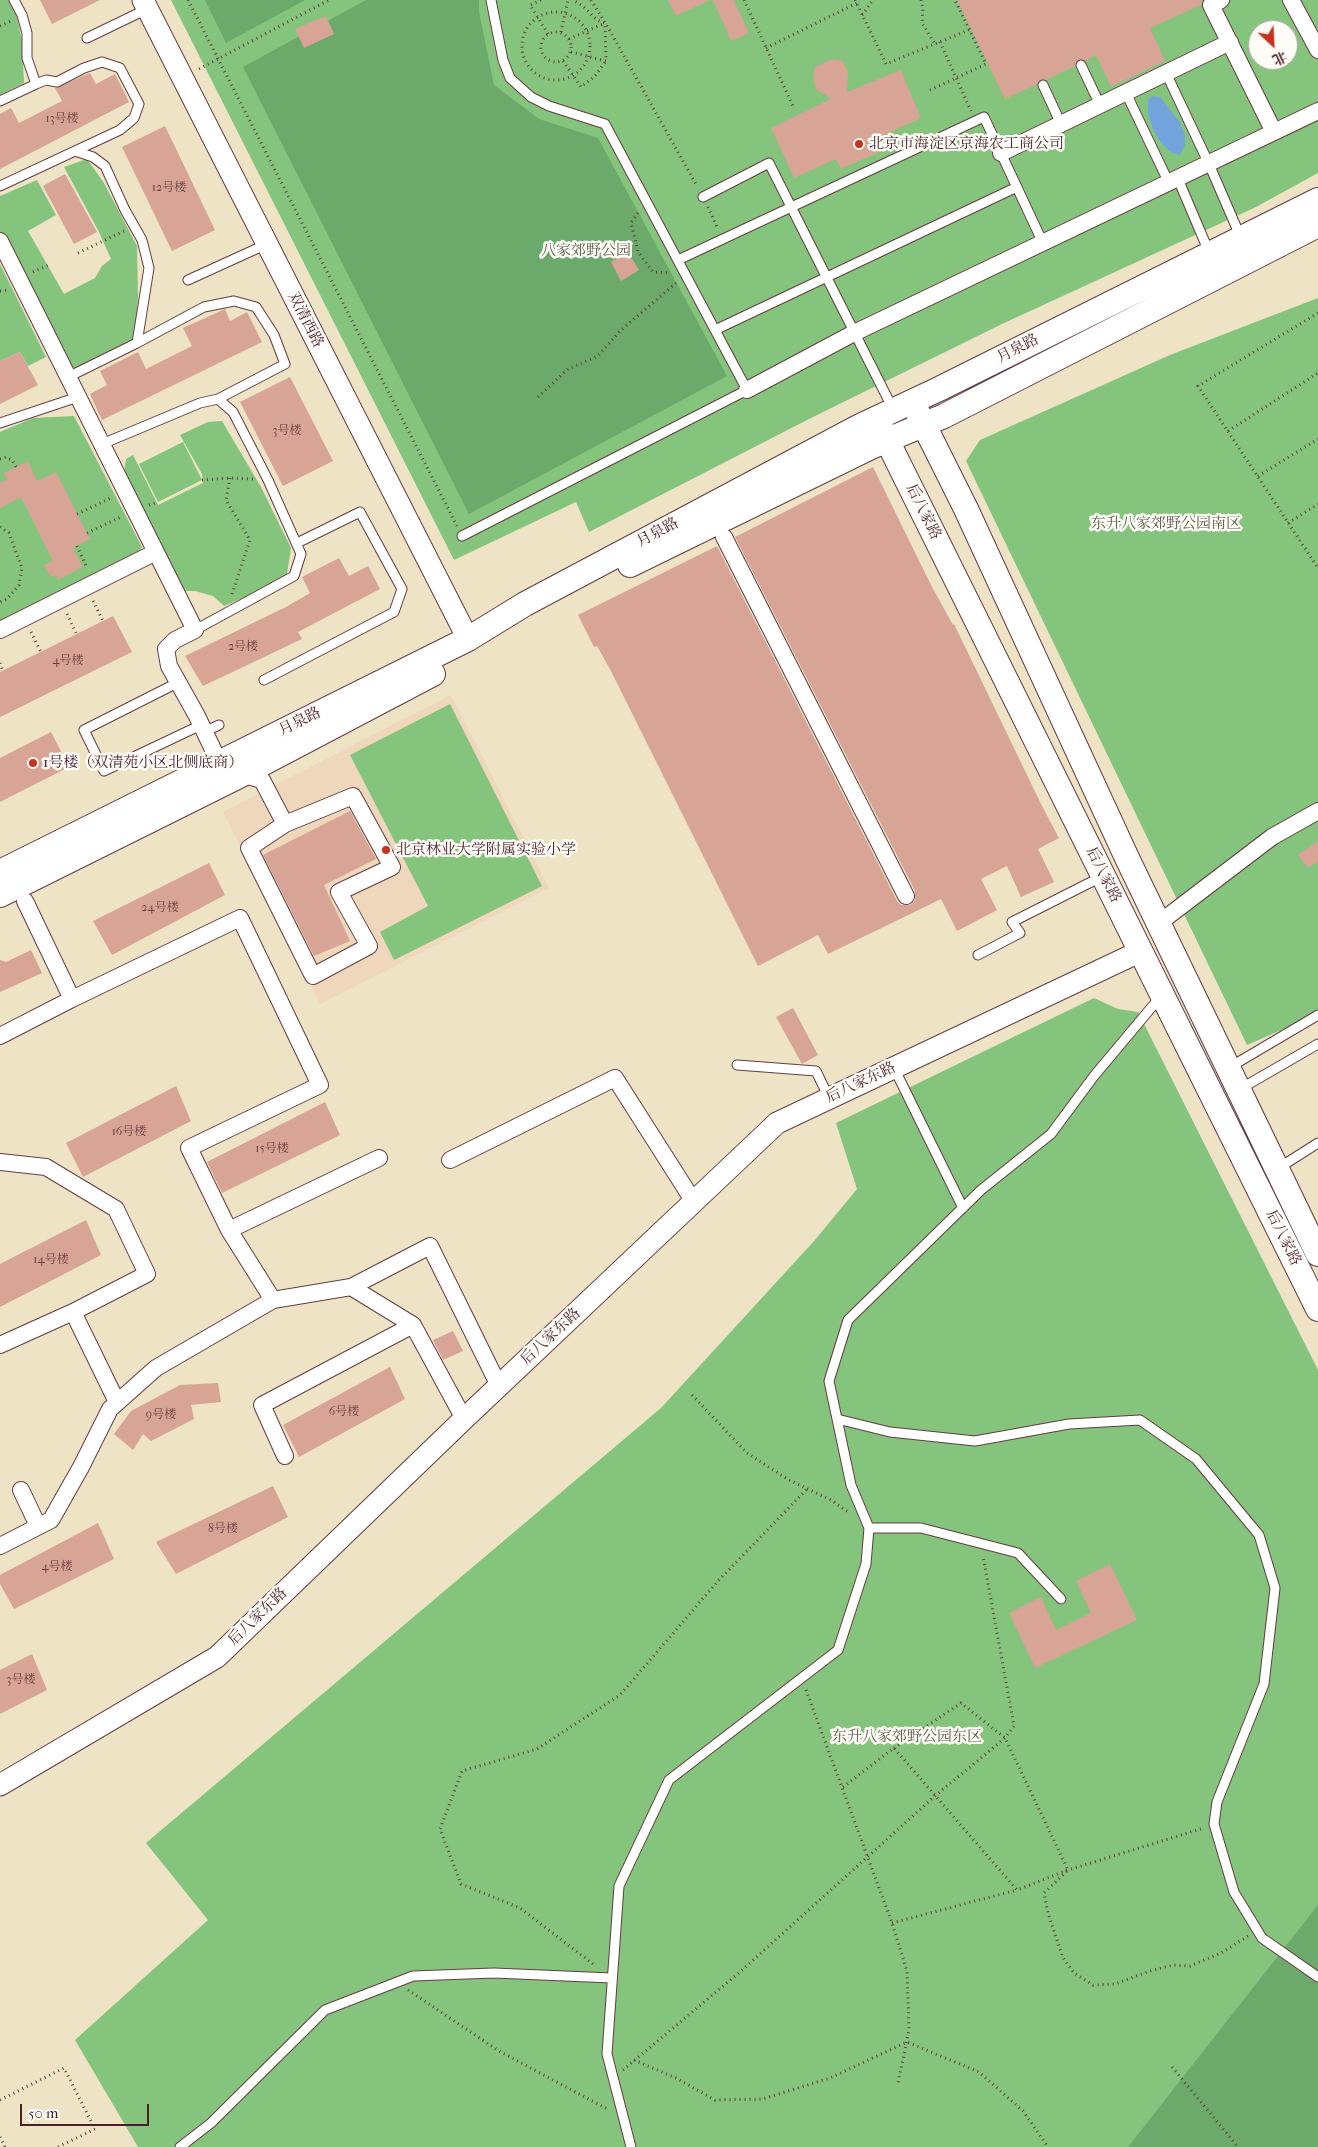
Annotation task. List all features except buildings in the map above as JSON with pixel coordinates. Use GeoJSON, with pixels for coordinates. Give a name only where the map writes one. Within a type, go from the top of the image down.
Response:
{"type":"FeatureCollection","features":[{"type":"Feature","properties":{"kind":"main road","name":"月泉路"},"geometry":{"type":"LineString","coordinates":[[0,872],[468,639],[524,604],[893,410],[1318,200]]}},
{"type":"Feature","properties":{"kind":"main road","name":"月泉路"},"geometry":{"type":"LineString","coordinates":[[0,895],[241,774],[474,652],[534,612],[871,447],[944,416],[1318,225]]}},
{"type":"Feature","properties":{"kind":"main road","name":"后八家路"},"geometry":{"type":"LineString","coordinates":[[1318,1254],[1159,923],[966,508],[923,424],[893,410],[888,440],[1318,1309]]}},
{"type":"Feature","properties":{"kind":"street"},"geometry":{"type":"LineString","coordinates":[[1220,0],[1212,5],[1274,132]]}},
{"type":"Feature","properties":{"kind":"street"},"geometry":{"type":"LineString","coordinates":[[1291,0],[1314,30],[1318,50]]}},
{"type":"Feature","properties":{"kind":"street","name":"双清西路"},"geometry":{"type":"LineString","coordinates":[[145,4],[468,639]]}},
{"type":"Feature","properties":{"kind":"street"},"geometry":{"type":"LineString","coordinates":[[1001,153],[1230,42]]}},
{"type":"Feature","properties":{"kind":"street"},"geometry":{"type":"LineString","coordinates":[[747,390],[854,333],[1318,112]]}},
{"type":"Feature","properties":{"kind":"street"},"geometry":{"type":"LineString","coordinates":[[0,241],[195,630],[175,640],[166,649],[169,666],[208,727],[219,762]]}},
{"type":"Feature","properties":{"kind":"street"},"geometry":{"type":"LineString","coordinates":[[724,537],[906,896]]}},
{"type":"Feature","properties":{"kind":"street"},"geometry":{"type":"LineString","coordinates":[[0,630],[156,552]]}},
{"type":"Feature","properties":{"kind":"street"},"geometry":{"type":"LineString","coordinates":[[241,774],[262,780],[285,824]]}},
{"type":"Feature","properties":{"kind":"street"},"geometry":{"type":"LineString","coordinates":[[353,796],[392,868],[339,892],[368,946],[313,976],[249,848],[285,824],[353,796]]}},
{"type":"Feature","properties":{"kind":"street"},"geometry":{"type":"LineString","coordinates":[[1159,923],[1272,837],[1318,811]]}},
{"type":"Feature","properties":{"kind":"street"},"geometry":{"type":"LineString","coordinates":[[25,901],[72,999]]}},
{"type":"Feature","properties":{"kind":"street"},"geometry":{"type":"LineString","coordinates":[[0,1036],[240,918],[320,1085],[189,1148],[229,1230],[273,1300]]}},
{"type":"Feature","properties":{"kind":"street","name":"后八家东路"},"geometry":{"type":"LineString","coordinates":[[0,1785],[217,1657],[464,1419],[777,1123],[1141,951]]}},
{"type":"Feature","properties":{"kind":"street"},"geometry":{"type":"LineString","coordinates":[[450,1160],[615,1078],[694,1202]]}},
{"type":"Feature","properties":{"kind":"street"},"geometry":{"type":"LineString","coordinates":[[229,1230],[379,1158]]}},
{"type":"Feature","properties":{"kind":"street"},"geometry":{"type":"LineString","coordinates":[[0,1162],[46,1167],[116,1208],[147,1274],[73,1312],[0,1345]]}},
{"type":"Feature","properties":{"kind":"street"},"geometry":{"type":"LineString","coordinates":[[0,1546],[51,1520],[81,1467],[110,1409],[156,1368],[273,1300],[351,1287],[430,1246],[499,1386]]}},
{"type":"Feature","properties":{"kind":"street"},"geometry":{"type":"LineString","coordinates":[[351,1287],[413,1325],[464,1419]]}},
{"type":"Feature","properties":{"kind":"street"},"geometry":{"type":"LineString","coordinates":[[73,1312],[118,1402]]}},
{"type":"Feature","properties":{"kind":"street"},"geometry":{"type":"LineString","coordinates":[[285,1456],[262,1405],[413,1325]]}},
{"type":"Feature","properties":{"kind":"street"},"geometry":{"type":"LineString","coordinates":[[21,1490],[38,1526]]}},
{"type":"Feature","properties":{"kind":"lane"},"geometry":{"type":"LineString","coordinates":[[14,0],[22,15],[27,33],[26,58],[36,84]]}},
{"type":"Feature","properties":{"kind":"lane"},"geometry":{"type":"LineString","coordinates":[[462,536],[747,390],[605,124],[549,106],[531,97],[510,78],[502,60],[491,0]]}},
{"type":"Feature","properties":{"kind":"lane"},"geometry":{"type":"LineString","coordinates":[[87,38],[145,4]]}},
{"type":"Feature","properties":{"kind":"lane"},"geometry":{"type":"LineString","coordinates":[[0,101],[46,80],[57,82],[84,68],[102,62],[120,68],[139,104],[134,118],[120,130],[0,186]]}},
{"type":"Feature","properties":{"kind":"lane"},"geometry":{"type":"LineString","coordinates":[[1081,65],[1100,105]]}},
{"type":"Feature","properties":{"kind":"lane"},"geometry":{"type":"LineString","coordinates":[[1166,73],[1241,238]]}},
{"type":"Feature","properties":{"kind":"lane"},"geometry":{"type":"LineString","coordinates":[[1043,85],[1061,124]]}},
{"type":"Feature","properties":{"kind":"lane"},"geometry":{"type":"LineString","coordinates":[[1126,93],[1210,254]]}},
{"type":"Feature","properties":{"kind":"lane"},"geometry":{"type":"LineString","coordinates":[[678,260],[984,117],[1044,243]]}},
{"type":"Feature","properties":{"kind":"lane"},"geometry":{"type":"LineString","coordinates":[[76,151],[93,156],[104,166],[142,240],[149,268],[137,343]]}},
{"type":"Feature","properties":{"kind":"lane"},"geometry":{"type":"LineString","coordinates":[[703,197],[769,163],[893,410]]}},
{"type":"Feature","properties":{"kind":"lane"},"geometry":{"type":"LineString","coordinates":[[716,330],[1017,187]]}},
{"type":"Feature","properties":{"kind":"lane"},"geometry":{"type":"LineString","coordinates":[[188,280],[267,244]]}},
{"type":"Feature","properties":{"kind":"lane"},"geometry":{"type":"LineString","coordinates":[[68,377],[204,307],[234,301],[256,307],[274,335],[286,364],[218,399],[200,403],[102,444]]}},
{"type":"Feature","properties":{"kind":"lane"},"geometry":{"type":"LineString","coordinates":[[0,423],[78,397]]}},
{"type":"Feature","properties":{"kind":"lane"},"geometry":{"type":"LineString","coordinates":[[195,630],[294,576],[301,554],[268,480],[233,412],[218,399]]}},
{"type":"Feature","properties":{"kind":"lane"},"geometry":{"type":"LineString","coordinates":[[264,680],[394,612],[402,589],[360,512],[296,543]]}},
{"type":"Feature","properties":{"kind":"lane"},"geometry":{"type":"LineString","coordinates":[[179,682],[84,730],[104,771],[208,727]]}},
{"type":"Feature","properties":{"kind":"lane"},"geometry":{"type":"LineString","coordinates":[[978,955],[1020,934],[1012,922],[1103,876]]}},
{"type":"Feature","properties":{"kind":"lane"},"geometry":{"type":"LineString","coordinates":[[631,2147],[607,2054],[618,1886],[670,1780],[838,1650],[866,1564],[869,1528],[851,1485],[829,1381],[848,1320],[982,1190],[1051,1134],[1094,1076],[1162,995]]}},
{"type":"Feature","properties":{"kind":"lane"},"geometry":{"type":"LineString","coordinates":[[1228,1068],[1318,1015]]}},
{"type":"Feature","properties":{"kind":"lane"},"geometry":{"type":"LineString","coordinates":[[1239,1090],[1318,1044]]}},
{"type":"Feature","properties":{"kind":"lane"},"geometry":{"type":"LineString","coordinates":[[737,1065],[816,1071],[829,1098]]}},
{"type":"Feature","properties":{"kind":"lane"},"geometry":{"type":"LineString","coordinates":[[893,1068],[963,1208]]}},
{"type":"Feature","properties":{"kind":"lane"},"geometry":{"type":"LineString","coordinates":[[1277,1169],[1318,1143]]}},
{"type":"Feature","properties":{"kind":"lane"},"geometry":{"type":"LineString","coordinates":[[837,1419],[890,1432],[975,1441],[1068,1424],[1140,1420],[1196,1459],[1259,1535],[1275,1588],[1264,1684],[1216,1802],[1214,1824],[1234,1892],[1262,1938],[1318,1977]]}},
{"type":"Feature","properties":{"kind":"lane"},"geometry":{"type":"LineString","coordinates":[[869,1528],[921,1528],[1018,1553],[1061,1600]]}},
{"type":"Feature","properties":{"kind":"lane"},"geometry":{"type":"LineString","coordinates":[[180,2147],[211,2123],[325,2010],[396,1982],[413,1976],[494,1973],[612,1978]]}},
{"type":"Feature","properties":{"kind":"path"},"geometry":{"type":"LineString","coordinates":[[188,0],[462,536]]}},
{"type":"Feature","properties":{"kind":"path"},"geometry":{"type":"LineString","coordinates":[[198,69],[329,0]]}},
{"type":"Feature","properties":{"kind":"path"},"geometry":{"type":"LineString","coordinates":[[540,0],[530,5],[548,34]]}},
{"type":"Feature","properties":{"kind":"path"},"geometry":{"type":"LineString","coordinates":[[561,32],[568,0]]}},
{"type":"Feature","properties":{"kind":"path"},"geometry":{"type":"LineString","coordinates":[[573,0],[584,6],[597,20],[605,23]]}},
{"type":"Feature","properties":{"kind":"path"},"geometry":{"type":"LineString","coordinates":[[591,0],[703,197],[723,238]]}},
{"type":"Feature","properties":{"kind":"path"},"geometry":{"type":"LineString","coordinates":[[744,0],[794,108]]}},
{"type":"Feature","properties":{"kind":"path"},"geometry":{"type":"LineString","coordinates":[[862,14],[873,0]]}},
{"type":"Feature","properties":{"kind":"path"},"geometry":{"type":"LineString","coordinates":[[921,0],[924,8],[922,22],[935,44]]}},
{"type":"Feature","properties":{"kind":"path"},"geometry":{"type":"LineString","coordinates":[[930,90],[986,64],[955,0]]}},
{"type":"Feature","properties":{"kind":"path"},"geometry":{"type":"LineString","coordinates":[[766,48],[856,1],[886,64],[969,30]]}},
{"type":"Feature","properties":{"kind":"path"},"geometry":{"type":"LineString","coordinates":[[554,12],[565,14],[576,19],[586,32],[589,44],[588,56],[580,70],[573,75],[559,80],[548,79],[534,72],[524,59],[522,49],[523,38],[527,28],[538,18],[554,12]]}},
{"type":"Feature","properties":{"kind":"path"},"geometry":{"type":"LineString","coordinates":[[569,39],[605,23]]}},
{"type":"Feature","properties":{"kind":"path"},"geometry":{"type":"LineString","coordinates":[[563,61],[581,87],[595,76],[606,61],[605,23]]}},
{"type":"Feature","properties":{"kind":"path"},"geometry":{"type":"LineString","coordinates":[[561,32],[569,39],[572,45],[571,52],[563,61],[552,62],[544,56],[540,47],[544,37],[548,34],[561,32]]}},
{"type":"Feature","properties":{"kind":"path"},"geometry":{"type":"LineString","coordinates":[[940,42],[976,121]]}},
{"type":"Feature","properties":{"kind":"path"},"geometry":{"type":"LineString","coordinates":[[571,52],[606,61]]}},
{"type":"Feature","properties":{"kind":"path"},"geometry":{"type":"LineString","coordinates":[[645,202],[632,222],[638,252],[653,272],[686,275]]}},
{"type":"Feature","properties":{"kind":"path"},"geometry":{"type":"LineString","coordinates":[[78,253],[135,226]]}},
{"type":"Feature","properties":{"kind":"path"},"geometry":{"type":"LineString","coordinates":[[538,397],[568,369],[598,356],[620,331],[686,275]]}},
{"type":"Feature","properties":{"kind":"path"},"geometry":{"type":"LineString","coordinates":[[1318,314],[1198,386],[1318,568]]}},
{"type":"Feature","properties":{"kind":"path"},"geometry":{"type":"LineString","coordinates":[[1228,431],[1318,373]]}},
{"type":"Feature","properties":{"kind":"path"},"geometry":{"type":"LineString","coordinates":[[1258,476],[1318,439]]}},
{"type":"Feature","properties":{"kind":"path"},"geometry":{"type":"LineString","coordinates":[[0,458],[6,457],[16,467]]}},
{"type":"Feature","properties":{"kind":"path"},"geometry":{"type":"LineString","coordinates":[[225,613],[250,540],[226,500],[230,478]]}},
{"type":"Feature","properties":{"kind":"path"},"geometry":{"type":"LineString","coordinates":[[202,480],[230,478],[268,480]]}},
{"type":"Feature","properties":{"kind":"path"},"geometry":{"type":"LineString","coordinates":[[77,514],[125,491]]}},
{"type":"Feature","properties":{"kind":"path"},"geometry":{"type":"LineString","coordinates":[[1288,523],[1318,504]]}},
{"type":"Feature","properties":{"kind":"path"},"geometry":{"type":"LineString","coordinates":[[87,533],[135,510]]}},
{"type":"Feature","properties":{"kind":"path"},"geometry":{"type":"LineString","coordinates":[[0,527],[9,533],[22,568],[19,586],[7,599],[0,602]]}},
{"type":"Feature","properties":{"kind":"path"},"geometry":{"type":"LineString","coordinates":[[78,546],[88,568]]}},
{"type":"Feature","properties":{"kind":"path"},"geometry":{"type":"LineString","coordinates":[[86,587],[103,622]]}},
{"type":"Feature","properties":{"kind":"path"},"geometry":{"type":"LineString","coordinates":[[61,600],[77,634]]}},
{"type":"Feature","properties":{"kind":"path"},"geometry":{"type":"LineString","coordinates":[[24,618],[41,652]]}},
{"type":"Feature","properties":{"kind":"path"},"geometry":{"type":"LineString","coordinates":[[0,663],[3,671]]}},
{"type":"Feature","properties":{"kind":"path"},"geometry":{"type":"LineString","coordinates":[[692,1395],[747,1452],[789,1480],[832,1500],[869,1528]]}},
{"type":"Feature","properties":{"kind":"path"},"geometry":{"type":"LineString","coordinates":[[612,1978],[520,1908],[461,1884],[440,1829],[462,1772],[537,1749],[620,1695],[718,1581],[807,1489]]}},
{"type":"Feature","properties":{"kind":"path"},"geometry":{"type":"LineString","coordinates":[[613,2078],[740,1972],[935,1796],[1005,1738],[1014,1726],[980,1544]]}},
{"type":"Feature","properties":{"kind":"path"},"geometry":{"type":"LineString","coordinates":[[802,1678],[892,1923],[906,1971],[909,2030],[898,2083]]}},
{"type":"Feature","properties":{"kind":"path"},"geometry":{"type":"LineString","coordinates":[[843,1788],[894,1748],[961,1703],[1005,1738],[1068,1870]]}},
{"type":"Feature","properties":{"kind":"path"},"geometry":{"type":"LineString","coordinates":[[894,1748],[1017,1890]]}},
{"type":"Feature","properties":{"kind":"path"},"geometry":{"type":"LineString","coordinates":[[892,1923],[1017,1890],[1068,1870],[1214,1824]]}},
{"type":"Feature","properties":{"kind":"path"},"geometry":{"type":"LineString","coordinates":[[1068,1870],[1044,1893],[1048,1913],[1063,1958],[1074,1974],[1094,1985],[1115,1984],[1150,1970],[1173,1965],[1190,1966],[1221,1953],[1257,1930]]}},
{"type":"Feature","properties":{"kind":"path"},"geometry":{"type":"LineString","coordinates":[[396,1982],[499,2051],[622,2117]]}},
{"type":"Feature","properties":{"kind":"path"},"geometry":{"type":"LineString","coordinates":[[634,2060],[676,2078],[715,2100],[763,2099],[830,2078],[907,2042],[979,2072],[1023,2111],[1048,2147]]}},
{"type":"Feature","properties":{"kind":"path"},"geometry":{"type":"LineString","coordinates":[[1172,2067],[1238,2147]]}},
{"type":"Feature","properties":{"kind":"path"},"geometry":{"type":"LineString","coordinates":[[0,2100],[64,2068],[95,2129],[58,2147]]}},
{"type":"Feature","properties":{"kind":"path"},"geometry":{"type":"LineString","coordinates":[[0,2137],[5,2147]]}},
{"type":"Feature","properties":{"kind":"shaded area","name":"北京林业大学附属实验小学"},"geometry":{"type":"Polygon","coordinates":[[[451,695],[549,888],[320,1004],[223,812],[451,695]]]}},
{"type":"Feature","properties":{"kind":"green space"},"geometry":{"type":"Polygon","coordinates":[[[0,0],[9,0],[15,9],[22,40],[24,83],[0,95],[0,0]]]}},
{"type":"Feature","properties":{"kind":"green space","name":"八家郊野公园"},"geometry":{"type":"Polygon","coordinates":[[[171,0],[1318,0],[1318,173],[1256,207],[1002,324],[809,419],[589,532],[576,502],[454,560],[171,0]]]}},
{"type":"Feature","properties":{"kind":"green space"},"geometry":{"type":"Polygon","coordinates":[[[205,0],[305,0],[226,43],[205,0]]]}},
{"type":"Feature","properties":{"kind":"green space"},"geometry":{"type":"Polygon","coordinates":[[[366,0],[479,0],[479,12],[494,85],[539,119],[598,138],[727,376],[469,514],[243,67],[366,0]]]}},
{"type":"Feature","properties":{"kind":"green space"},"geometry":{"type":"Polygon","coordinates":[[[87,159],[104,183],[137,246],[138,298],[134,340],[70,373],[0,232],[0,196],[37,180],[56,215],[28,231],[64,294],[95,278],[102,266],[111,259],[99,232],[64,167],[87,159]]]}},
{"type":"Feature","properties":{"kind":"green space"},"geometry":{"type":"Polygon","coordinates":[[[0,264],[46,357],[28,366],[20,352],[0,361],[0,264]]]}},
{"type":"Feature","properties":{"kind":"green space","name":"东升八家郊野公园南区"},"geometry":{"type":"Polygon","coordinates":[[[1318,298],[1318,1014],[1247,1045],[966,461],[980,440],[1170,355],[1318,298]]]}},
{"type":"Feature","properties":{"kind":"green space"},"geometry":{"type":"Polygon","coordinates":[[[74,416],[142,547],[133,560],[0,626],[0,432],[33,418],[74,416]]]}},
{"type":"Feature","properties":{"kind":"green space"},"geometry":{"type":"Polygon","coordinates":[[[222,421],[261,487],[291,548],[287,574],[263,589],[224,606],[213,596],[195,591],[181,591],[124,473],[126,459],[133,455],[158,505],[203,483],[202,474],[180,435],[208,422],[222,421]]]}},
{"type":"Feature","properties":{"kind":"green space"},"geometry":{"type":"Polygon","coordinates":[[[183,442],[202,480],[158,502],[139,464],[183,442]]]}},
{"type":"Feature","properties":{"kind":"green space"},"geometry":{"type":"Polygon","coordinates":[[[450,704],[542,886],[394,960],[380,932],[428,906],[350,755],[450,704]]]}},
{"type":"Feature","properties":{"kind":"green space","name":"东升八家郊野公园东区"},"geometry":{"type":"Polygon","coordinates":[[[1094,998],[1118,1009],[1138,1012],[1318,1370],[1318,2147],[138,2147],[75,2040],[208,1920],[146,1843],[661,1408],[815,1240],[857,1189],[836,1123],[1094,998]]]}},
{"type":"Feature","properties":{"kind":"green space"},"geometry":{"type":"Polygon","coordinates":[[[1318,1905],[1318,2147],[1128,2147],[1318,1905]]]}},
{"type":"Feature","properties":{"kind":"water"},"geometry":{"type":"Polygon","coordinates":[[[1152,96],[1160,97],[1179,121],[1185,135],[1185,145],[1180,155],[1172,153],[1161,143],[1154,131],[1148,115],[1148,100],[1152,96]]]}},
{"type":"Feature","properties":{"kind":"place","name":"北京市海淀区京海农工商公司"},"geometry":{"type":"Point","coordinates":[859,144]}},
{"type":"Feature","properties":{"kind":"place","name":"1号楼（双清苑小区北侧底商）"},"geometry":{"type":"Point","coordinates":[33,763]}},
{"type":"Feature","properties":{"kind":"place","name":"北京林业大学附属实验小学"},"geometry":{"type":"Point","coordinates":[386,850]}}]}
